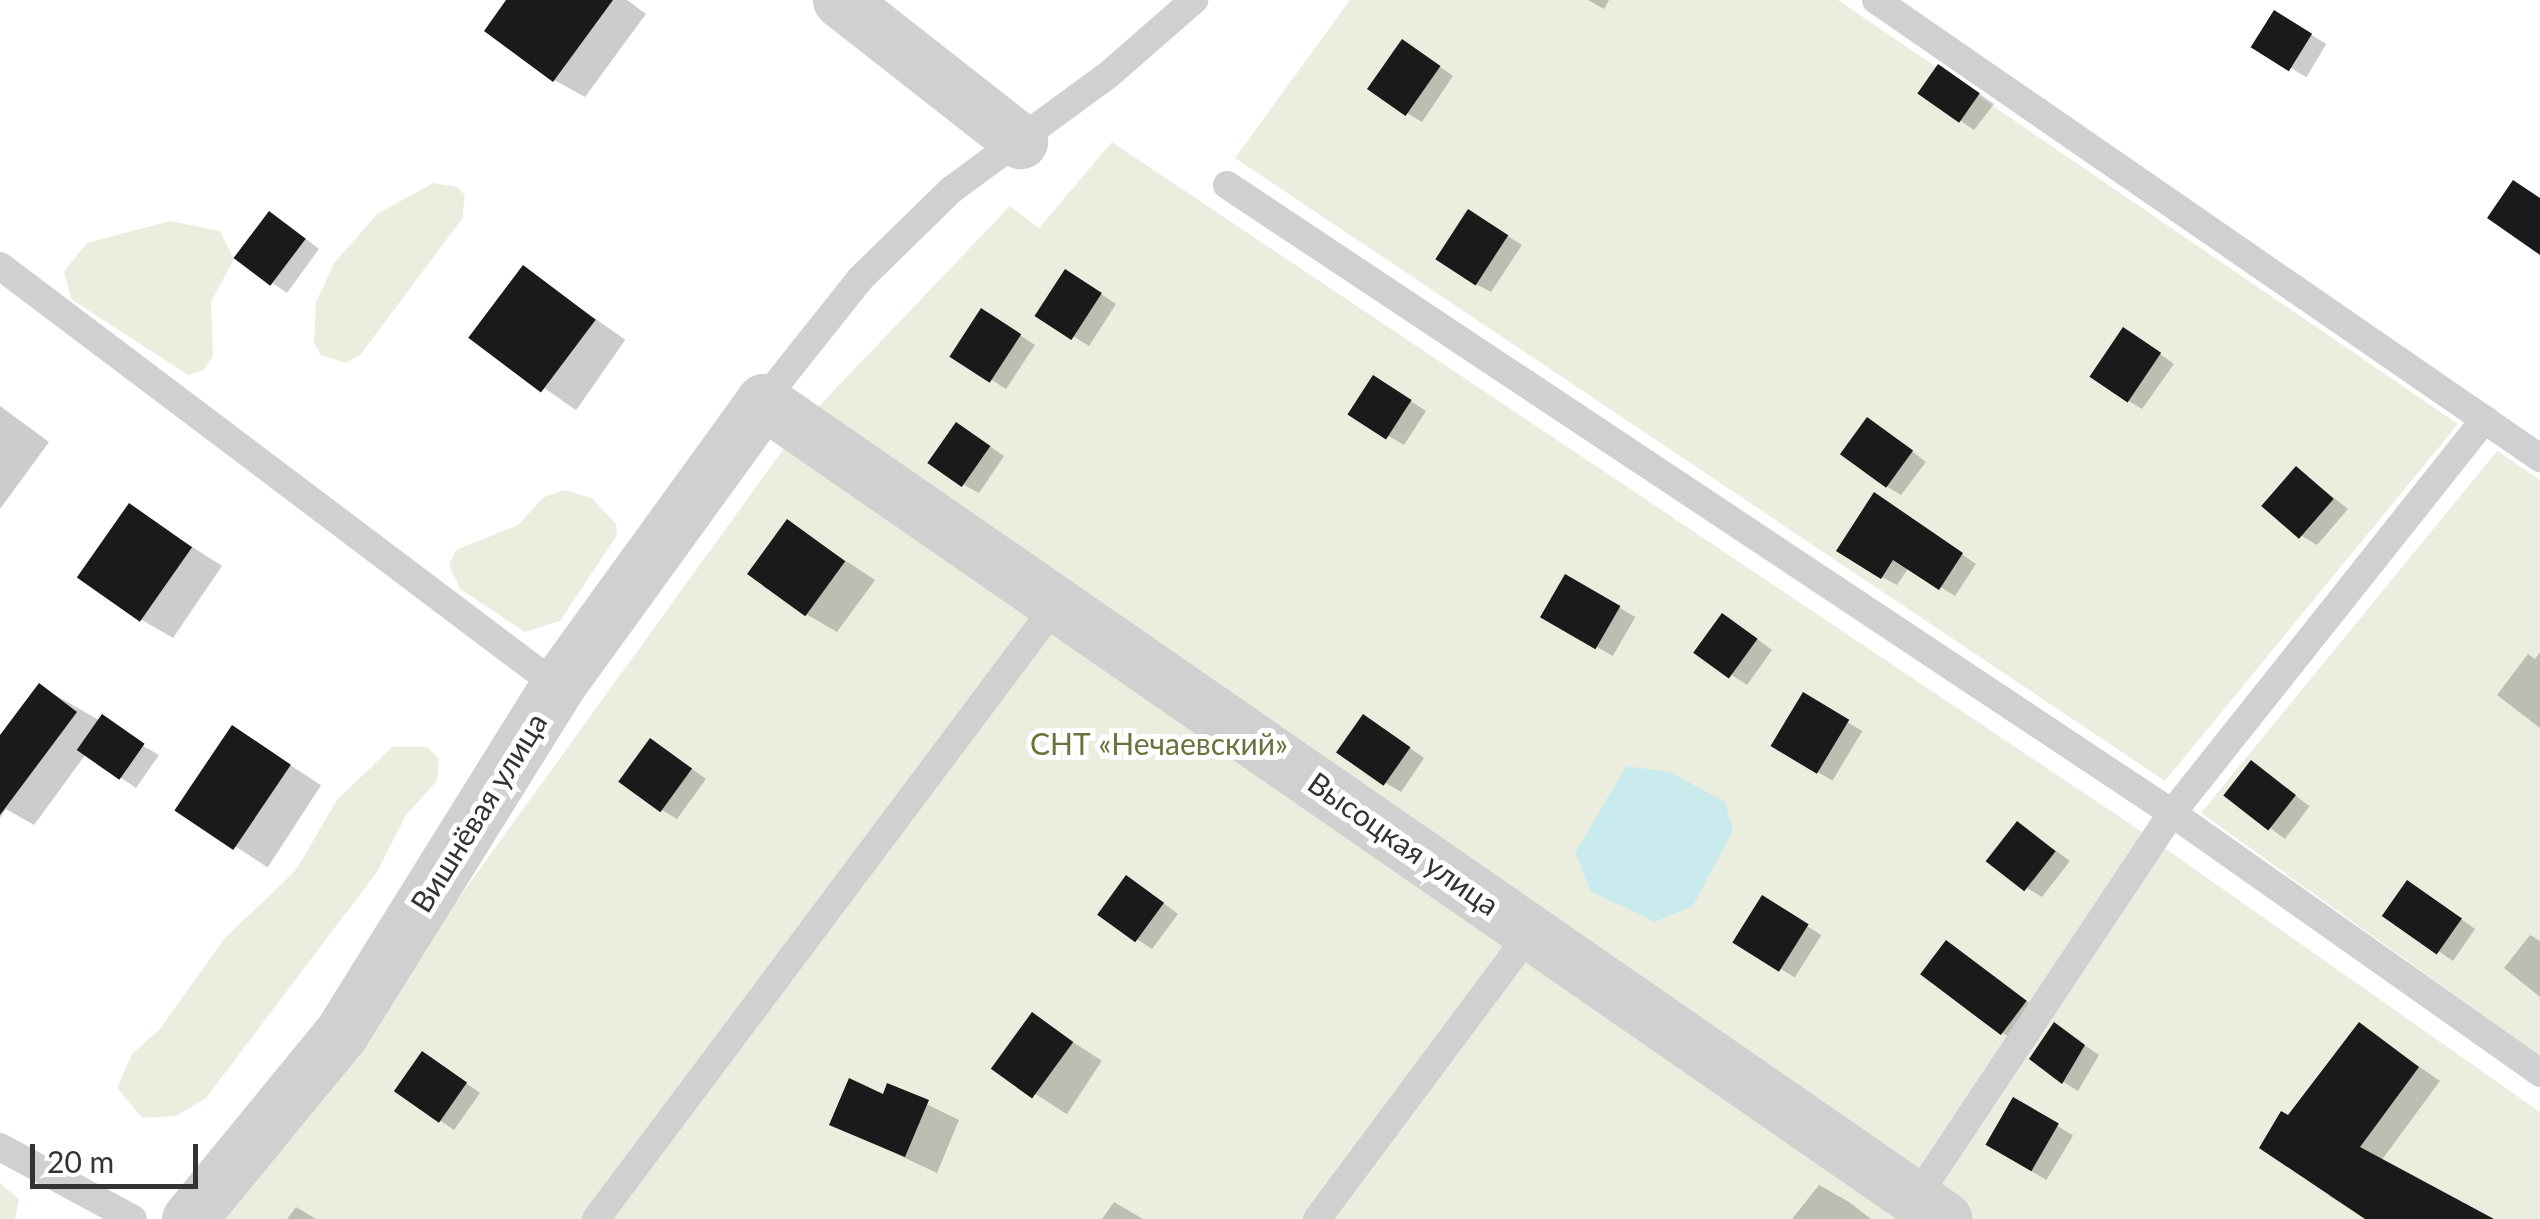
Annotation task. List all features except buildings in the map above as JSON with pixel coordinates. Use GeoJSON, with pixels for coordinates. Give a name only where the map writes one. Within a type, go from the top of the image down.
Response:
{"type":"FeatureCollection","features":[{"type":"Feature","properties":{"kind":"street"},"geometry":{"type":"LineString","coordinates":[[840,0],[1020,141]]}},
{"type":"Feature","properties":{"kind":"street","name":"Высоцкая улица"},"geometry":{"type":"LineString","coordinates":[[763,402],[1059,601],[1930,1209]]}},
{"type":"Feature","properties":{"kind":"street","name":"Вишнёвая улица"},"geometry":{"type":"LineString","coordinates":[[189,1219],[342,1032],[557,686],[763,402]]}},
{"type":"Feature","properties":{"kind":"lane"},"geometry":{"type":"LineString","coordinates":[[763,402],[860,280],[951,190],[1020,141],[1194,0]]}},
{"type":"Feature","properties":{"kind":"lane"},"geometry":{"type":"LineString","coordinates":[[1876,0],[2540,458]]}},
{"type":"Feature","properties":{"kind":"lane"},"geometry":{"type":"LineString","coordinates":[[1227,184],[2172,813],[2540,1073]]}},
{"type":"Feature","properties":{"kind":"lane"},"geometry":{"type":"LineString","coordinates":[[0,266],[557,686]]}},
{"type":"Feature","properties":{"kind":"lane"},"geometry":{"type":"LineString","coordinates":[[1930,1209],[2172,813],[2485,419]]}},
{"type":"Feature","properties":{"kind":"lane"},"geometry":{"type":"LineString","coordinates":[[596,1219],[1059,601]]}},
{"type":"Feature","properties":{"kind":"lane"},"geometry":{"type":"LineString","coordinates":[[1317,1219],[1532,932]]}},
{"type":"Feature","properties":{"kind":"lane"},"geometry":{"type":"LineString","coordinates":[[0,1147],[133,1219]]}},
{"type":"Feature","properties":{"kind":"green space"},"geometry":{"type":"Polygon","coordinates":[[[1350,0],[1838,0],[2458,424],[2165,781],[1235,158],[1350,0]]]}},
{"type":"Feature","properties":{"kind":"green space","name":"СНТ «Нечаевский»"},"geometry":{"type":"Polygon","coordinates":[[[1112,142],[2129,823],[2540,1112],[2540,1219],[211,1219],[456,902],[800,426],[1010,206],[1039,228],[1112,142]]]}},
{"type":"Feature","properties":{"kind":"green space"},"geometry":{"type":"Polygon","coordinates":[[[433,183],[457,187],[465,195],[462,219],[361,354],[346,363],[321,355],[314,343],[316,302],[335,262],[377,214],[433,183]]]}},
{"type":"Feature","properties":{"kind":"green space"},"geometry":{"type":"Polygon","coordinates":[[[170,221],[220,231],[234,259],[211,302],[213,356],[204,370],[188,375],[71,299],[64,271],[87,243],[170,221]]]}},
{"type":"Feature","properties":{"kind":"green space"},"geometry":{"type":"Polygon","coordinates":[[[2497,451],[2540,480],[2540,1056],[2201,813],[2497,451]]]}},
{"type":"Feature","properties":{"kind":"green space"},"geometry":{"type":"Polygon","coordinates":[[[564,490],[592,498],[616,524],[617,535],[560,621],[525,632],[460,589],[449,565],[456,550],[518,525],[544,497],[564,490]]]}},
{"type":"Feature","properties":{"kind":"green space"},"geometry":{"type":"Polygon","coordinates":[[[392,747],[427,747],[439,759],[437,781],[406,815],[377,872],[206,1098],[176,1116],[142,1118],[117,1088],[132,1054],[160,1029],[225,938],[296,870],[337,800],[392,747]]]}},
{"type":"Feature","properties":{"kind":"green space"},"geometry":{"type":"Polygon","coordinates":[[[0,1183],[19,1199],[15,1219],[0,1219],[0,1183]]]}},
{"type":"Feature","properties":{"kind":"water"},"geometry":{"type":"Polygon","coordinates":[[[1626,766],[1670,772],[1725,802],[1733,830],[1693,906],[1655,922],[1590,891],[1575,853],[1626,766]]]}}]}
